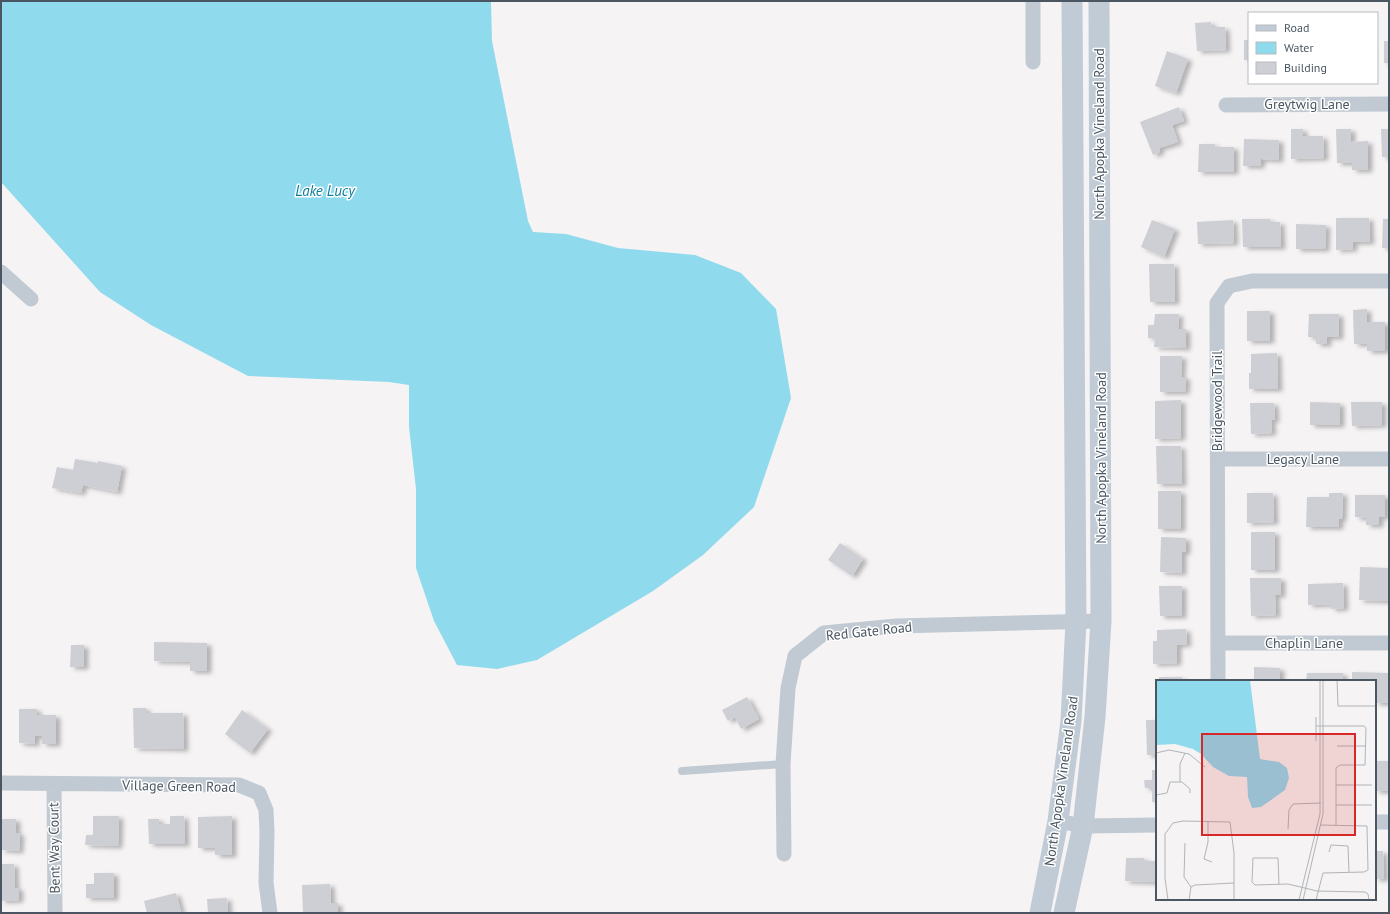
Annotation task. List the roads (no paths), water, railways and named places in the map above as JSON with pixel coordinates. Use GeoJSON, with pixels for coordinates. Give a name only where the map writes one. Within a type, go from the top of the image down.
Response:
{"type":"FeatureCollection","features":[{"type":"Feature","properties":{"kind":"street"},"geometry":{"type":"LineString","coordinates":[[1033,1],[1033,62]]}},
{"type":"Feature","properties":{"kind":"street","name":"North Apopka Vineland Road"},"geometry":{"type":"LineString","coordinates":[[1040,913],[1058,821],[1071,721],[1076,622],[1072,1]]}},
{"type":"Feature","properties":{"kind":"street","name":"North Apopka Vineland Road"},"geometry":{"type":"LineString","coordinates":[[1064,913],[1083,826],[1095,717],[1101,621],[1099,1]]}},
{"type":"Feature","properties":{"kind":"street","name":"Greytwig Lane"},"geometry":{"type":"LineString","coordinates":[[1226,105],[1389,104]]}},
{"type":"Feature","properties":{"kind":"street"},"geometry":{"type":"LineString","coordinates":[[1,272],[31,299]]}},
{"type":"Feature","properties":{"kind":"street","name":"Bridgewood Trail"},"geometry":{"type":"LineString","coordinates":[[1218,680],[1217,303],[1229,286],[1252,281],[1389,281]]}},
{"type":"Feature","properties":{"kind":"street","name":"Legacy Lane"},"geometry":{"type":"LineString","coordinates":[[1218,460],[1389,459]]}},
{"type":"Feature","properties":{"kind":"street","name":"Red Gate Road"},"geometry":{"type":"LineString","coordinates":[[784,854],[783,764],[788,688],[795,656],[824,633],[896,626],[1101,621]]}},
{"type":"Feature","properties":{"kind":"street","name":"Chaplin Lane"},"geometry":{"type":"LineString","coordinates":[[1218,643],[1389,643]]}},
{"type":"Feature","properties":{"kind":"street","name":"Village Green Road"},"geometry":{"type":"LineString","coordinates":[[1,783],[239,785],[259,794],[266,810],[268,832],[266,883],[270,913]]}},
{"type":"Feature","properties":{"kind":"street","name":"Bent Way Court"},"geometry":{"type":"LineString","coordinates":[[54,784],[55,913]]}},
{"type":"Feature","properties":{"kind":"street"},"geometry":{"type":"LineString","coordinates":[[1058,821],[1083,826],[1156,825]]}},
{"type":"Feature","properties":{"kind":"street"},"geometry":{"type":"LineString","coordinates":[[1376,822],[1389,822]]}},
{"type":"Feature","properties":{"kind":"lane"},"geometry":{"type":"LineString","coordinates":[[682,771],[783,764]]}},
{"type":"Feature","properties":{"kind":"water","name":"Lake Lucy"},"geometry":{"type":"Polygon","coordinates":[[[1,1],[491,1],[492,41],[528,221],[533,232],[566,234],[618,248],[695,255],[741,273],[776,309],[791,398],[754,507],[703,555],[653,591],[537,660],[497,669],[457,665],[434,621],[416,568],[416,489],[409,427],[409,385],[389,382],[248,376],[151,325],[100,292],[1,182],[1,1]]]}}]}
